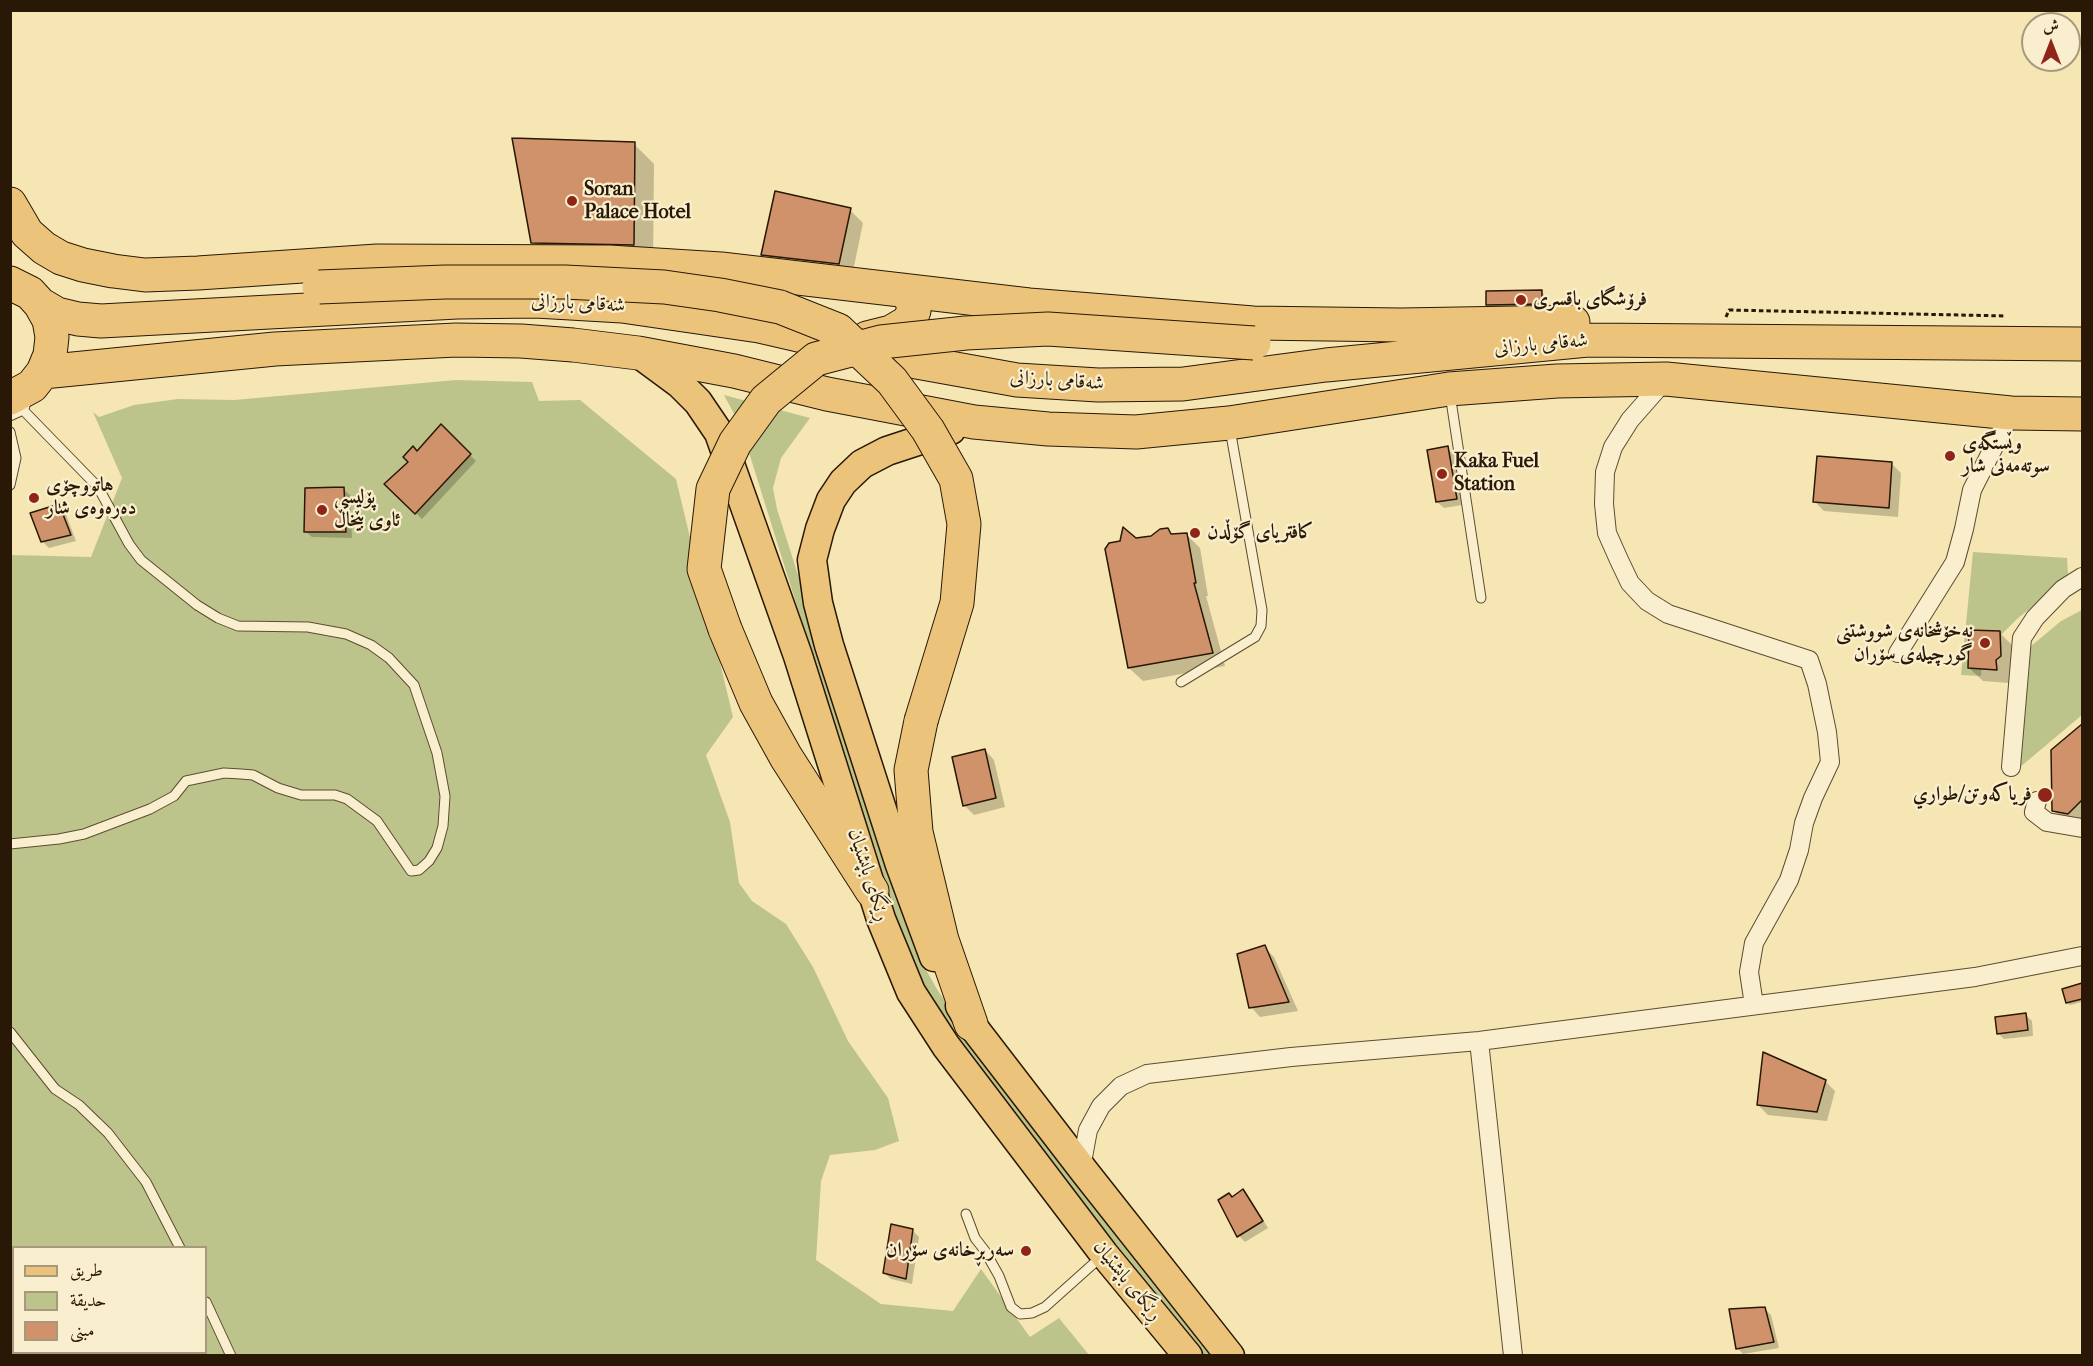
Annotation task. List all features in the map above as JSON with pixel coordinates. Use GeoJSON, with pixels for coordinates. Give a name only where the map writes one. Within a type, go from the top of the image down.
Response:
{"type":"FeatureCollection","features":[{"type":"Feature","properties":{"kind":"highway"},"geometry":{"type":"LineString","coordinates":[[10,204],[27,232],[44,248],[61,258],[83,265],[134,274],[198,273],[377,261],[597,262],[722,269],[1098,311],[1292,325],[1626,322],[1655,328],[1683,340]]}},
{"type":"Feature","properties":{"kind":"highway"},"geometry":{"type":"LineString","coordinates":[[168,317],[197,307],[319,287],[445,282],[565,282],[664,287],[720,295],[780,307],[838,330],[892,381],[928,430],[956,480],[964,524],[957,603],[921,721],[911,770],[916,832],[942,940],[971,1024]]}},
{"type":"Feature","properties":{"kind":"highway"},"geometry":{"type":"LineString","coordinates":[[20,286],[49,320],[52,338],[50,355],[27,391]]}},
{"type":"Feature","properties":{"kind":"highway","name":"شەقامی بارزانی"},"geometry":{"type":"LineString","coordinates":[[20,286],[57,314],[101,321],[457,302],[536,301],[622,306],[759,326],[911,361],[1017,380],[1098,385],[1183,384],[1326,365],[1588,340],[2082,344]]}},
{"type":"Feature","properties":{"kind":"highway"},"geometry":{"type":"LineString","coordinates":[[903,290],[914,305],[914,311],[908,322]]}},
{"type":"Feature","properties":{"kind":"highway"},"geometry":{"type":"LineString","coordinates":[[810,338],[873,337],[891,332],[934,303],[965,296]]}},
{"type":"Feature","properties":{"kind":"highway"},"geometry":{"type":"LineString","coordinates":[[872,891],[786,757],[756,702],[725,628],[704,569],[713,489],[735,443],[766,400],[816,359],[881,342],[966,333],[1048,329],[1254,343],[1588,340]]}},
{"type":"Feature","properties":{"kind":"highway","name":"شەقامی بارزانی"},"geometry":{"type":"LineString","coordinates":[[27,391],[275,349],[456,340],[521,341],[638,353],[734,371],[827,394],[974,422],[1048,429],[1136,432],[1229,423],[1449,389],[1557,381],[1666,379],[2011,413],[2082,414]]}},
{"type":"Feature","properties":{"kind":"main road","name":"ڕێگای باپشتیان"},"geometry":{"type":"LineString","coordinates":[[638,353],[680,384],[692,396],[719,433],[798,656],[881,919],[911,992],[946,1046],[1104,1254],[1188,1356]]}},
{"type":"Feature","properties":{"kind":"main road","name":"ڕێگای باپشتیان"},"geometry":{"type":"LineString","coordinates":[[974,422],[887,451],[862,464],[843,482],[831,500],[812,560],[818,603],[829,645],[900,865],[939,970],[971,1024],[1230,1356]]}},
{"type":"Feature","properties":{"kind":"street"},"geometry":{"type":"LineString","coordinates":[[1666,379],[1630,420],[1613,447],[1605,472],[1604,504],[1607,533],[1630,584],[1647,601],[1668,614],[1809,660],[1817,684],[1827,732],[1830,762],[1804,823],[1799,850],[1789,879],[1754,943],[1749,972],[1754,1005]]}},
{"type":"Feature","properties":{"kind":"street"},"geometry":{"type":"LineString","coordinates":[[1898,653],[1955,562],[1972,490],[2011,413]]}},
{"type":"Feature","properties":{"kind":"street"},"geometry":{"type":"LineString","coordinates":[[2011,767],[2022,638],[2035,618],[2062,589],[2082,577]]}},
{"type":"Feature","properties":{"kind":"street"},"geometry":{"type":"LineString","coordinates":[[2037,801],[2034,812],[2047,822],[2082,828]]}},
{"type":"Feature","properties":{"kind":"street"},"geometry":{"type":"LineString","coordinates":[[1084,1171],[1085,1144],[1094,1117],[1121,1086],[1147,1074],[1291,1057],[1479,1041],[1975,977],[2082,956]]}},
{"type":"Feature","properties":{"kind":"street"},"geometry":{"type":"LineString","coordinates":[[1479,1041],[1513,1356]]}},
{"type":"Feature","properties":{"kind":"lane"},"geometry":{"type":"LineString","coordinates":[[1449,389],[1481,598]]}},
{"type":"Feature","properties":{"kind":"lane"},"geometry":{"type":"LineString","coordinates":[[10,416],[27,391],[98,487],[129,544],[141,560],[197,605],[218,618],[238,626],[308,627],[346,634],[371,645],[389,658],[414,685],[437,753],[445,796],[443,826],[437,848],[429,861],[419,870],[411,871],[377,821],[347,799],[335,795],[301,795],[279,788],[253,775],[241,774],[224,773],[186,781],[174,796],[150,809],[84,834],[10,844]]}},
{"type":"Feature","properties":{"kind":"lane"},"geometry":{"type":"LineString","coordinates":[[1181,682],[1256,637],[1261,626],[1262,610],[1229,423]]}},
{"type":"Feature","properties":{"kind":"lane"},"geometry":{"type":"LineString","coordinates":[[10,432],[16,458],[10,485]]}},
{"type":"Feature","properties":{"kind":"lane"},"geometry":{"type":"LineString","coordinates":[[10,1032],[55,1089],[79,1105],[114,1140],[146,1182],[179,1246]]}},
{"type":"Feature","properties":{"kind":"lane"},"geometry":{"type":"LineString","coordinates":[[966,1214],[975,1238],[986,1251],[1011,1306],[1020,1314],[1032,1313],[1045,1306],[1104,1254]]}},
{"type":"Feature","properties":{"kind":"lane"},"geometry":{"type":"LineString","coordinates":[[207,1304],[231,1356]]}},
{"type":"Feature","properties":{"kind":"path"},"geometry":{"type":"LineString","coordinates":[[1718,341],[1729,310],[2016,316]]}},
{"type":"Feature","properties":{"kind":"green space"},"geometry":{"type":"Polygon","coordinates":[[[456,380],[532,382],[539,401],[580,400],[676,479],[733,717],[706,755],[730,822],[739,883],[752,901],[786,924],[813,967],[848,1041],[888,1098],[899,1141],[875,1150],[830,1155],[821,1181],[816,1260],[881,1304],[953,1311],[981,1269],[1030,1337],[1059,1318],[1089,1355],[11,1356],[11,555],[91,557],[122,478],[93,412],[99,417],[134,405],[178,399],[234,400],[456,380]]]}},
{"type":"Feature","properties":{"kind":"green space"},"geometry":{"type":"Polygon","coordinates":[[[724,395],[810,418],[781,458],[773,488],[777,509],[921,961],[938,991],[1026,1110],[1216,1355],[1204,1355],[1171,1319],[957,1036],[932,1000],[915,969],[866,827],[741,427],[724,395]]]}},
{"type":"Feature","properties":{"kind":"green space"},"geometry":{"type":"Polygon","coordinates":[[[1973,552],[2067,558],[2068,574],[2018,618],[1982,654],[1981,676],[1961,675],[1973,552]]]}},
{"type":"Feature","properties":{"kind":"green space"},"geometry":{"type":"Polygon","coordinates":[[[2082,610],[2082,715],[2019,768],[2024,652],[2061,621],[2082,610]]]}},
{"type":"Feature","properties":{"kind":"building"},"geometry":{"type":"Polygon","coordinates":[[[512,138],[635,142],[634,245],[531,243],[512,138]]]}},
{"type":"Feature","properties":{"kind":"building"},"geometry":{"type":"Polygon","coordinates":[[[775,191],[851,208],[839,264],[761,255],[775,191]]]}},
{"type":"Feature","properties":{"kind":"building"},"geometry":{"type":"Polygon","coordinates":[[[1542,290],[1542,304],[1486,305],[1486,291],[1542,290]]]}},
{"type":"Feature","properties":{"kind":"building"},"geometry":{"type":"Polygon","coordinates":[[[441,424],[471,454],[415,514],[384,484],[408,462],[403,457],[413,446],[417,451],[441,424]]]}},
{"type":"Feature","properties":{"kind":"building","name":"Kaka Fuel Station"},"geometry":{"type":"Polygon","coordinates":[[[1448,446],[1457,499],[1436,502],[1427,450],[1448,446]]]}},
{"type":"Feature","properties":{"kind":"building"},"geometry":{"type":"Polygon","coordinates":[[[1817,456],[1892,462],[1889,508],[1813,502],[1817,456]]]}},
{"type":"Feature","properties":{"kind":"building"},"geometry":{"type":"Polygon","coordinates":[[[344,487],[346,532],[304,532],[305,488],[344,487]]]}},
{"type":"Feature","properties":{"kind":"building"},"geometry":{"type":"Polygon","coordinates":[[[59,504],[71,535],[41,542],[30,513],[59,504]]]}},
{"type":"Feature","properties":{"kind":"building"},"geometry":{"type":"Polygon","coordinates":[[[1123,527],[1136,538],[1151,536],[1160,529],[1168,528],[1171,534],[1187,533],[1196,583],[1194,583],[1213,653],[1128,668],[1105,549],[1109,543],[1120,541],[1123,527]]]}},
{"type":"Feature","properties":{"kind":"building","name":"نەخۆشخانەی شووشتنی گورچیلەی سۆران"},"geometry":{"type":"Polygon","coordinates":[[[1969,630],[2000,631],[2001,656],[1996,660],[1997,670],[1968,668],[1969,630]]]}},
{"type":"Feature","properties":{"kind":"building"},"geometry":{"type":"Polygon","coordinates":[[[2082,724],[2082,800],[2068,814],[2052,811],[2051,750],[2082,724]]]}},
{"type":"Feature","properties":{"kind":"building"},"geometry":{"type":"Polygon","coordinates":[[[985,749],[996,798],[963,806],[952,757],[985,749]]]}},
{"type":"Feature","properties":{"kind":"building"},"geometry":{"type":"Polygon","coordinates":[[[1265,945],[1289,1002],[1249,1008],[1237,954],[1265,945]]]}},
{"type":"Feature","properties":{"kind":"building"},"geometry":{"type":"Polygon","coordinates":[[[2082,983],[2082,999],[2066,1003],[2062,989],[2082,983]]]}},
{"type":"Feature","properties":{"kind":"building"},"geometry":{"type":"Polygon","coordinates":[[[2026,1013],[2028,1030],[1997,1034],[1995,1017],[2026,1013]]]}},
{"type":"Feature","properties":{"kind":"building"},"geometry":{"type":"Polygon","coordinates":[[[1763,1052],[1826,1080],[1817,1112],[1757,1105],[1763,1052]]]}},
{"type":"Feature","properties":{"kind":"building"},"geometry":{"type":"Polygon","coordinates":[[[1243,1189],[1263,1221],[1237,1237],[1218,1200],[1229,1193],[1232,1197],[1243,1189]]]}},
{"type":"Feature","properties":{"kind":"building"},"geometry":{"type":"Polygon","coordinates":[[[891,1224],[913,1229],[906,1279],[883,1273],[891,1224]]]}},
{"type":"Feature","properties":{"kind":"building"},"geometry":{"type":"Polygon","coordinates":[[[1765,1307],[1774,1342],[1736,1349],[1729,1309],[1765,1307]]]}},
{"type":"Feature","properties":{"kind":"place","name":"Soran Palace Hotel"},"geometry":{"type":"Point","coordinates":[572,201]}},
{"type":"Feature","properties":{"kind":"place","name":"فرۆشگای باقسری"},"geometry":{"type":"Point","coordinates":[1521,300]}},
{"type":"Feature","properties":{"kind":"place","name":"وێستگەی سوتەمەنی شار"},"geometry":{"type":"Point","coordinates":[1950,456]}},
{"type":"Feature","properties":{"kind":"place","name":"Kaka Fuel Station"},"geometry":{"type":"Point","coordinates":[1442,474]}},
{"type":"Feature","properties":{"kind":"place","name":"هاتووچۆی دەرەوەی شار"},"geometry":{"type":"Point","coordinates":[34,498]}},
{"type":"Feature","properties":{"kind":"place","name":"پۆلیسی ئاوی بێخاڵ"},"geometry":{"type":"Point","coordinates":[322,510]}},
{"type":"Feature","properties":{"kind":"place","name":"کافتریای گۆڵدن"},"geometry":{"type":"Point","coordinates":[1195,533]}},
{"type":"Feature","properties":{"kind":"place","name":"نەخۆشخانەی شووشتنی گورچیلەی سۆران"},"geometry":{"type":"Point","coordinates":[1985,643]}},
{"type":"Feature","properties":{"kind":"place","name":"فریاکەوتن/طواري"},"geometry":{"type":"Point","coordinates":[2045,795]}},
{"type":"Feature","properties":{"kind":"place","name":"سەربڕخانەی سۆران"},"geometry":{"type":"Point","coordinates":[1026,1251]}}]}
